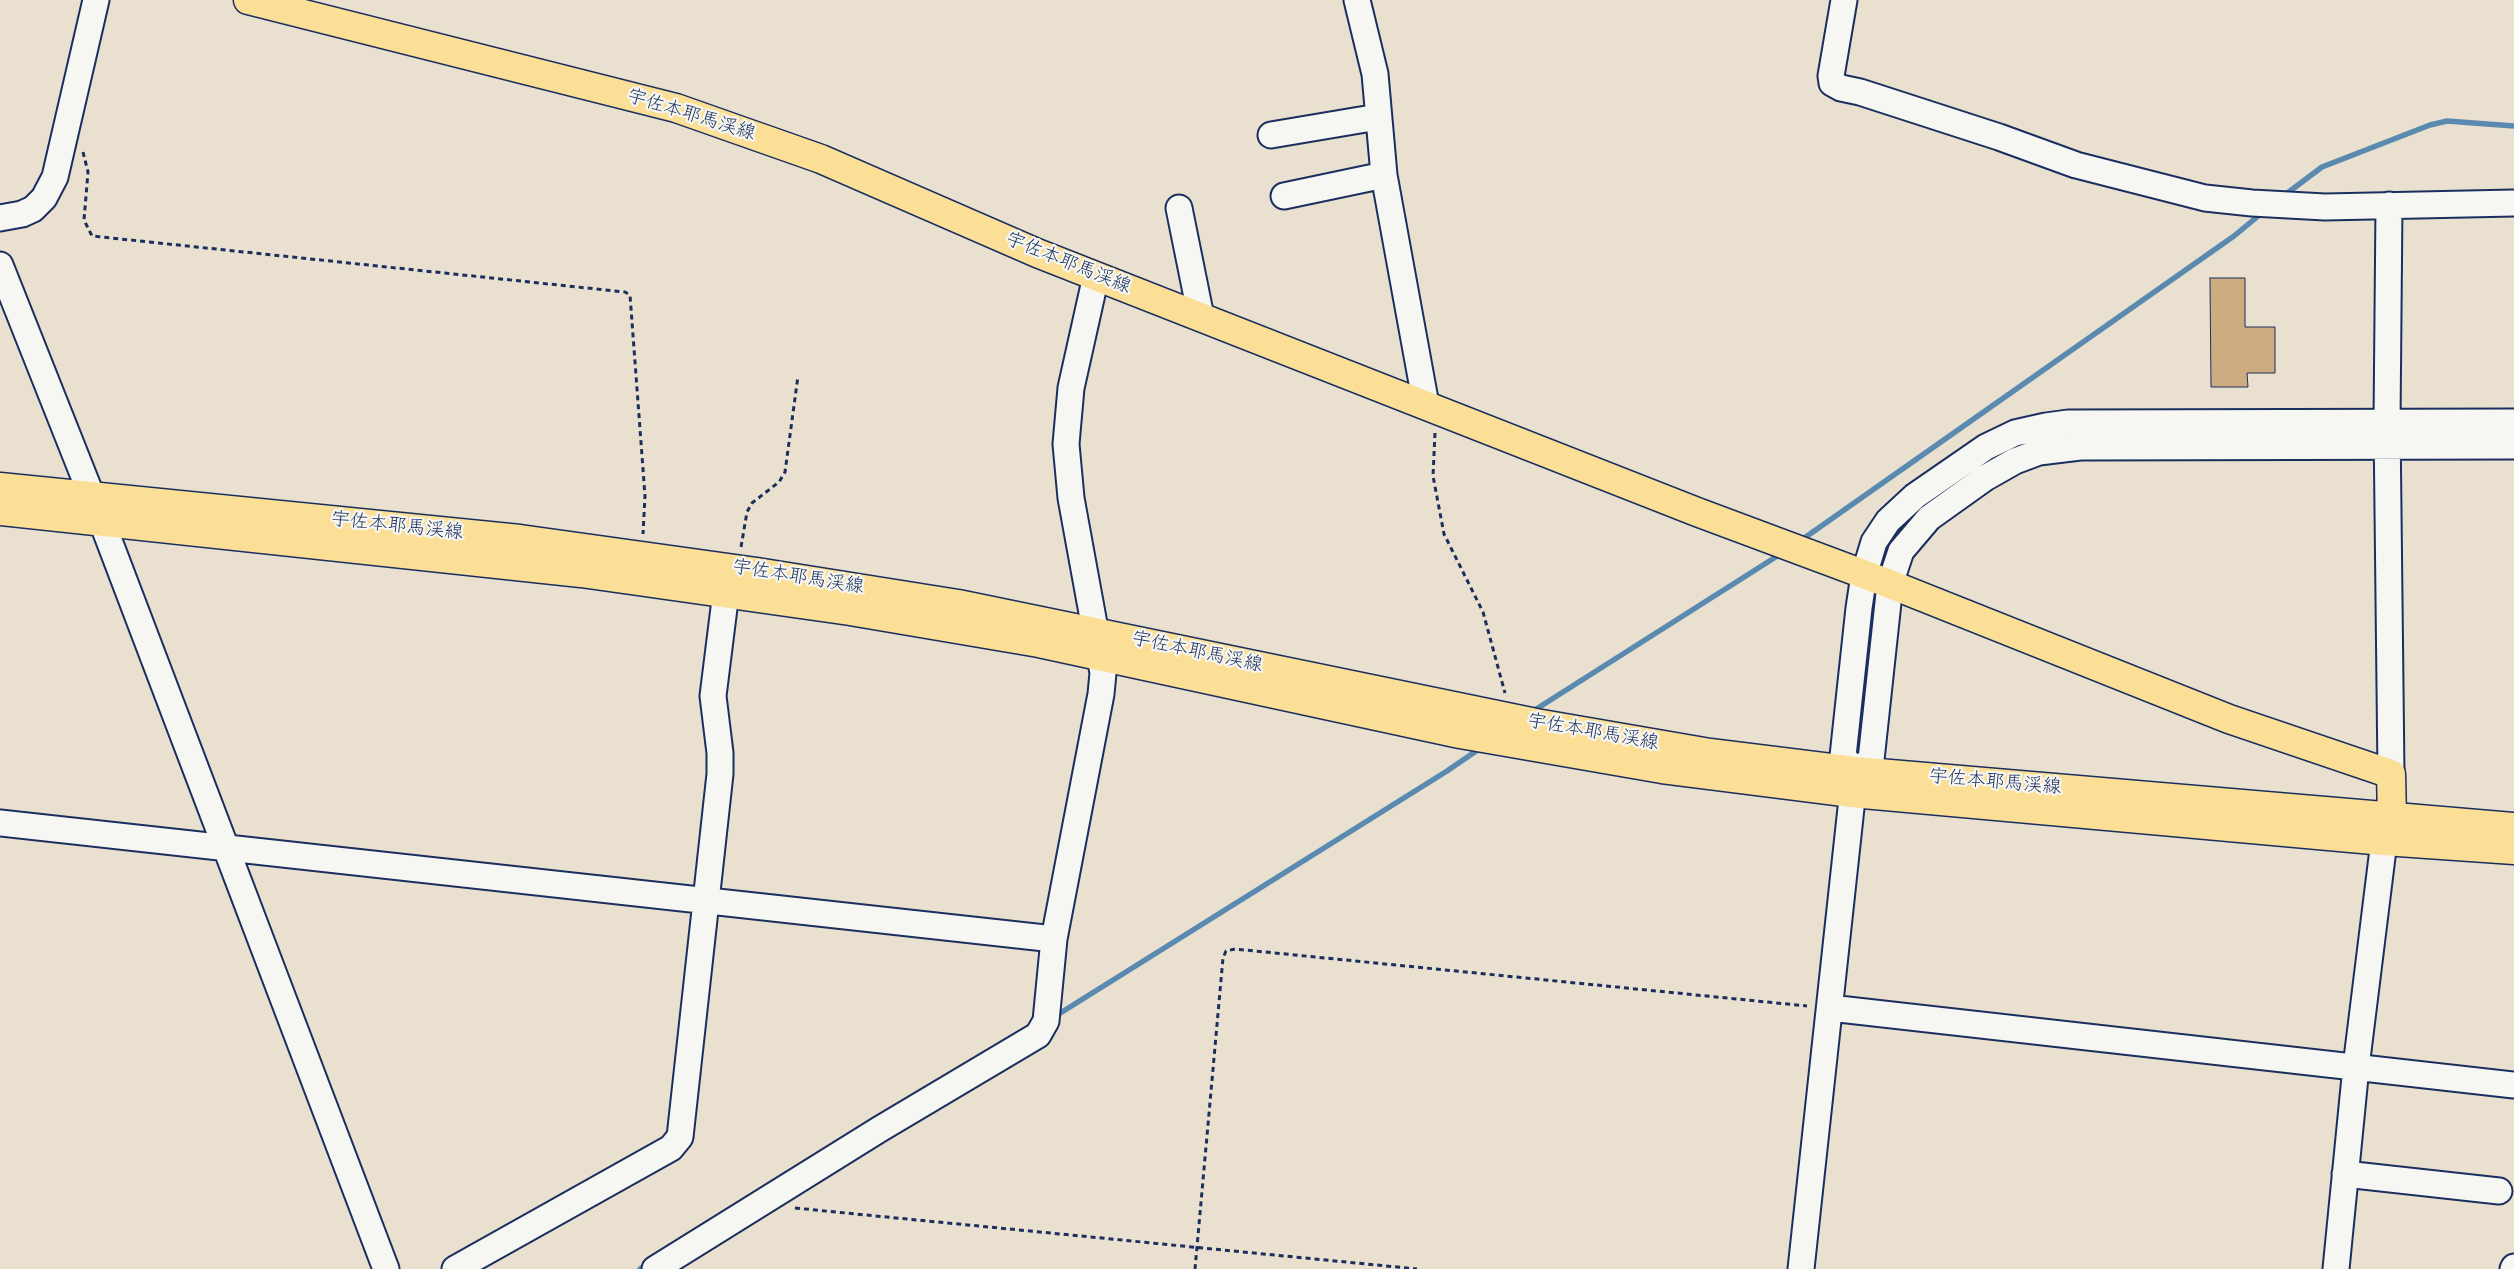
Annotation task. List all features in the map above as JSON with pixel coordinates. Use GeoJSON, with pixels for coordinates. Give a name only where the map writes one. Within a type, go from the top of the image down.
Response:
{"type":"FeatureCollection","features":[{"type":"Feature","properties":{"kind":"main road","name":"宇佐本耶馬渓線"},"geometry":{"type":"LineString","coordinates":[[248,0],[676,108],[716,121],[821,160],[984,231],[1096,276],[1697,512],[1890,584],[2229,719],[2391,774]]}},
{"type":"Feature","properties":{"kind":"main road","name":"宇佐本耶馬渓線"},"geometry":{"type":"LineString","coordinates":[[0,487],[97,510],[581,573],[732,580],[958,604],[1098,644],[1460,734],[1662,769],[1854,782],[2388,830],[2514,850]]}},
{"type":"Feature","properties":{"kind":"main road","name":"宇佐本耶馬渓線"},"geometry":{"type":"LineString","coordinates":[[0,511],[97,510],[520,539],[640,554],[732,580]]}},
{"type":"Feature","properties":{"kind":"main road","name":"宇佐本耶馬渓線"},"geometry":{"type":"LineString","coordinates":[[1098,644],[1710,753],[1854,782]]}},
{"type":"Feature","properties":{"kind":"main road"},"geometry":{"type":"LineString","coordinates":[[2388,830],[2391,774]]}},
{"type":"Feature","properties":{"kind":"main road","name":"宇佐本耶馬渓線"},"geometry":{"type":"LineString","coordinates":[[2388,830],[2514,827]]}},
{"type":"Feature","properties":{"kind":"street"},"geometry":{"type":"LineString","coordinates":[[0,218],[22,214],[33,209],[44,198],[55,177],[96,0]]}},
{"type":"Feature","properties":{"kind":"street"},"geometry":{"type":"LineString","coordinates":[[1357,0],[1375,74],[1384,175],[1433,408]]}},
{"type":"Feature","properties":{"kind":"street"},"geometry":{"type":"LineString","coordinates":[[1844,0],[1831,76],[1832,83],[1841,88],[1860,92],[1962,125],[2076,165],[2205,198],[2325,207],[2514,203]]}},
{"type":"Feature","properties":{"kind":"street"},"geometry":{"type":"LineString","coordinates":[[1271,135],[1378,117]]}},
{"type":"Feature","properties":{"kind":"street"},"geometry":{"type":"LineString","coordinates":[[1284,196],[1384,175]]}},
{"type":"Feature","properties":{"kind":"street"},"geometry":{"type":"LineString","coordinates":[[2389,205],[2388,434],[2391,774]]}},
{"type":"Feature","properties":{"kind":"street"},"geometry":{"type":"LineString","coordinates":[[1179,208],[1201,317]]}},
{"type":"Feature","properties":{"kind":"street"},"geometry":{"type":"LineString","coordinates":[[0,265],[97,510],[386,1269]]}},
{"type":"Feature","properties":{"kind":"street"},"geometry":{"type":"LineString","coordinates":[[656,1269],[880,1129],[1038,1035],[1046,1022],[1054,939],[1101,694],[1103,673],[1071,498],[1066,444],[1071,388],[1096,276]]}},
{"type":"Feature","properties":{"kind":"street"},"geometry":{"type":"LineString","coordinates":[[1854,782],[1871,760],[1890,584],[1901,551],[1929,518],[2002,467],[2039,452],[2080,447],[2388,434],[2514,422]]}},
{"type":"Feature","properties":{"kind":"street"},"geometry":{"type":"LineString","coordinates":[[1801,1269],[1854,782],[1843,756],[1859,608],[1864,575],[1874,542],[1888,521],[1904,505],[1976,454],[2015,433],[2068,423],[2388,434],[2514,446]]}},
{"type":"Feature","properties":{"kind":"street"},"geometry":{"type":"LineString","coordinates":[[455,1269],[671,1148],[678,1141],[720,763],[714,710],[714,682],[732,580]]}},
{"type":"Feature","properties":{"kind":"street"},"geometry":{"type":"LineString","coordinates":[[0,823],[1054,939]]}},
{"type":"Feature","properties":{"kind":"street"},"geometry":{"type":"LineString","coordinates":[[2336,1269],[2356,1067],[2388,830]]}},
{"type":"Feature","properties":{"kind":"street"},"geometry":{"type":"LineString","coordinates":[[1830,1008],[2514,1085]]}},
{"type":"Feature","properties":{"kind":"street"},"geometry":{"type":"LineString","coordinates":[[2345,1174],[2499,1191]]}},
{"type":"Feature","properties":{"kind":"path"},"geometry":{"type":"LineString","coordinates":[[64,139],[74,142],[86,157],[88,172],[84,220],[92,236],[625,292],[630,295],[644,496],[640,554]]}},
{"type":"Feature","properties":{"kind":"path"},"geometry":{"type":"LineString","coordinates":[[732,580],[747,512],[752,503],[778,482],[785,472],[798,376]]}},
{"type":"Feature","properties":{"kind":"path"},"geometry":{"type":"LineString","coordinates":[[1433,408],[1433,476],[1438,509],[1451,549],[1474,593],[1489,629],[1518,719]]}},
{"type":"Feature","properties":{"kind":"path"},"geometry":{"type":"LineString","coordinates":[[1195,1269],[1223,958],[1226,951],[1235,949],[1830,1008]]}},
{"type":"Feature","properties":{"kind":"path"},"geometry":{"type":"LineString","coordinates":[[762,1204],[1417,1269]]}},
{"type":"Feature","properties":{"kind":"building"},"geometry":{"type":"Polygon","coordinates":[[[2210,278],[2245,278],[2245,327],[2275,327],[2275,373],[2247,373],[2248,387],[2211,387],[2210,278]]]}},
{"type":"Feature","properties":{"kind":"waterway"},"geometry":{"type":"LineString","coordinates":[[2282,197],[2322,167],[2430,125],[2447,121],[2514,126]]}},
{"type":"Feature","properties":{"kind":"waterway"},"geometry":{"type":"LineString","coordinates":[[1800,541],[2234,236],[2263,212]]}},
{"type":"Feature","properties":{"kind":"waterway"},"geometry":{"type":"LineString","coordinates":[[1530,713],[1782,553]]}},
{"type":"Feature","properties":{"kind":"waterway"},"geometry":{"type":"LineString","coordinates":[[1054,1017],[1447,771],[1482,747]]}},
{"type":"Feature","properties":{"kind":"waterway"},"geometry":{"type":"LineString","coordinates":[[640,1269],[649,1263]]}}]}
